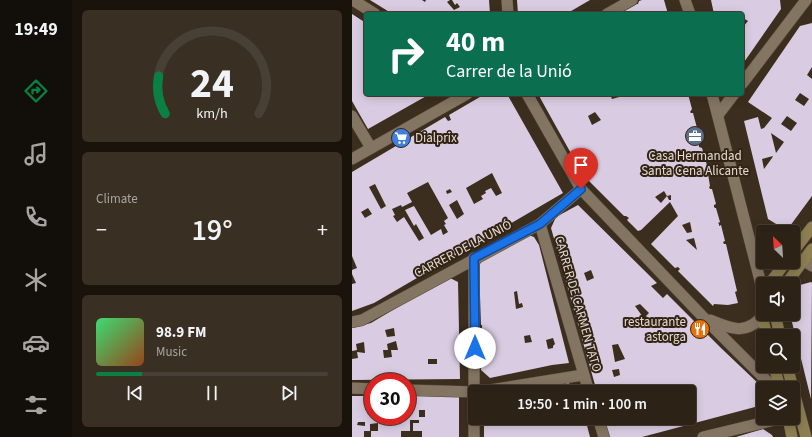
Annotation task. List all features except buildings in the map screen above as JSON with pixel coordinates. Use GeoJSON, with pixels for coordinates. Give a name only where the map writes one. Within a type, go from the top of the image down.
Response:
{"type":"FeatureCollection","features":[{"type":"Feature","properties":{"kind":"main road"},"geometry":{"type":"LineString","coordinates":[[800,242],[812,226]]}},
{"type":"Feature","properties":{"kind":"main road"},"geometry":{"type":"LineString","coordinates":[[793,277],[808,263],[812,249]]}},
{"type":"Feature","properties":{"kind":"main road"},"geometry":{"type":"LineString","coordinates":[[774,277],[781,269]]}},
{"type":"Feature","properties":{"kind":"main road"},"geometry":{"type":"LineString","coordinates":[[790,373],[806,437]]}},
{"type":"Feature","properties":{"kind":"main road"},"geometry":{"type":"LineString","coordinates":[[789,425],[792,437]]}},
{"type":"Feature","properties":{"kind":"street"},"geometry":{"type":"LineString","coordinates":[[353,0],[372,12]]}},
{"type":"Feature","properties":{"kind":"street"},"geometry":{"type":"LineString","coordinates":[[507,0],[508,12]]}},
{"type":"Feature","properties":{"kind":"street"},"geometry":{"type":"LineString","coordinates":[[611,12],[632,0]]}},
{"type":"Feature","properties":{"kind":"street"},"geometry":{"type":"LineString","coordinates":[[685,0],[689,12]]}},
{"type":"Feature","properties":{"kind":"street"},"geometry":{"type":"LineString","coordinates":[[744,81],[806,0],[812,4]]}},
{"type":"Feature","properties":{"kind":"street"},"geometry":{"type":"LineString","coordinates":[[352,159],[463,96]]}},
{"type":"Feature","properties":{"kind":"street"},"geometry":{"type":"LineString","coordinates":[[528,96],[581,189],[705,319],[767,381]]}},
{"type":"Feature","properties":{"kind":"street"},"geometry":{"type":"LineString","coordinates":[[713,96],[759,277]]}},
{"type":"Feature","properties":{"kind":"street"},"geometry":{"type":"LineString","coordinates":[[718,115],[732,96]]}},
{"type":"Feature","properties":{"kind":"street"},"geometry":{"type":"LineString","coordinates":[[352,116],[371,148]]}},
{"type":"Feature","properties":{"kind":"street","name":"CARRER DE LA UNIÓ"},"geometry":{"type":"LineString","coordinates":[[352,322],[362,320],[474,258],[540,224],[581,189]]}},
{"type":"Feature","properties":{"kind":"street","name":"CARRER DE CARMEN TATO"},"geometry":{"type":"LineString","coordinates":[[540,224],[587,385]]}},
{"type":"Feature","properties":{"kind":"street"},"geometry":{"type":"LineString","coordinates":[[474,258],[476,385]]}},
{"type":"Feature","properties":{"kind":"street"},"geometry":{"type":"LineString","coordinates":[[705,319],[731,328],[744,328],[758,321]]}},
{"type":"Feature","properties":{"kind":"street"},"geometry":{"type":"LineString","coordinates":[[518,385],[583,374]]}},
{"type":"Feature","properties":{"kind":"street"},"geometry":{"type":"LineString","coordinates":[[352,388],[364,389]]}},
{"type":"Feature","properties":{"kind":"street"},"geometry":{"type":"LineString","coordinates":[[416,390],[468,392]]}},
{"type":"Feature","properties":{"kind":"street"},"geometry":{"type":"LineString","coordinates":[[703,437],[756,424]]}},
{"type":"Feature","properties":{"kind":"street"},"geometry":{"type":"LineString","coordinates":[[474,437],[475,425]]}},
{"type":"Feature","properties":{"kind":"street"},"geometry":{"type":"LineString","coordinates":[[600,425],[604,437]]}},
{"type":"Feature","properties":{"kind":"place","name":"Casa Hermandad Santa Cena Alicante"},"geometry":{"type":"Point","coordinates":[695,136]}},
{"type":"Feature","properties":{"kind":"place","name":"Dialprix"},"geometry":{"type":"Point","coordinates":[401,138]}},
{"type":"Feature","properties":{"kind":"place","name":"restaurante astorga"},"geometry":{"type":"Point","coordinates":[700,329]}},
{"type":"Feature","properties":{"kind":"route"},"geometry":{"type":"LineString","coordinates":[[475,348],[474,258],[540,224],[581,189]]}}]}
